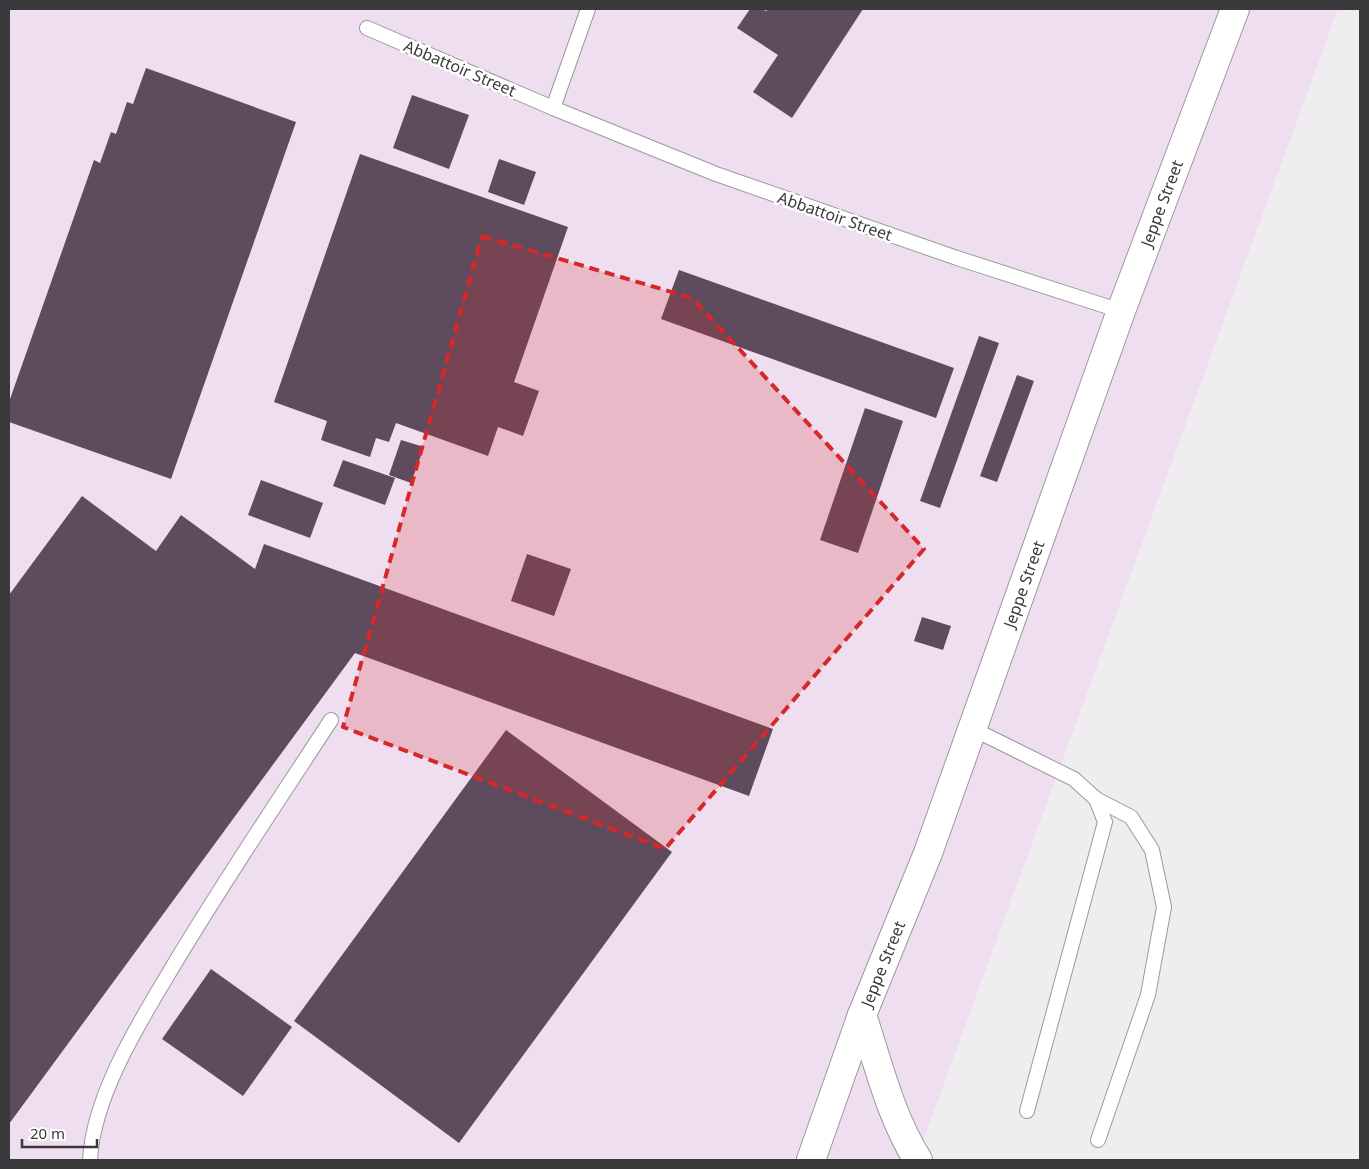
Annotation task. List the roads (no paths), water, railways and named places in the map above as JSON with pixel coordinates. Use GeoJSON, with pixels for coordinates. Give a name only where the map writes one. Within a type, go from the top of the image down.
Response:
{"type":"FeatureCollection","features":[{"type":"Feature","properties":{"kind":"street","name":"Jeppe Street"},"geometry":{"type":"LineString","coordinates":[[811,1160],[862,1015],[928,853],[1121,311],[1235,9]]}},
{"type":"Feature","properties":{"kind":"street"},"geometry":{"type":"LineString","coordinates":[[862,1015],[892,1104],[908,1145],[918,1160]]}},
{"type":"Feature","properties":{"kind":"lane"},"geometry":{"type":"LineString","coordinates":[[553,108],[588,9]]}},
{"type":"Feature","properties":{"kind":"lane","name":"Abbattoir Street"},"geometry":{"type":"LineString","coordinates":[[367,28],[553,108],[716,174],[947,255],[1121,311]]}},
{"type":"Feature","properties":{"kind":"lane"},"geometry":{"type":"LineString","coordinates":[[90,1160],[90,1143],[104,1098],[135,1030],[192,932],[331,720]]}},
{"type":"Feature","properties":{"kind":"lane"},"geometry":{"type":"LineString","coordinates":[[973,730],[1074,779],[1096,799],[1131,817],[1152,850],[1164,907],[1148,995],[1098,1140]]}},
{"type":"Feature","properties":{"kind":"lane"},"geometry":{"type":"LineString","coordinates":[[1027,1111],[1105,822],[1096,799]]}}]}
